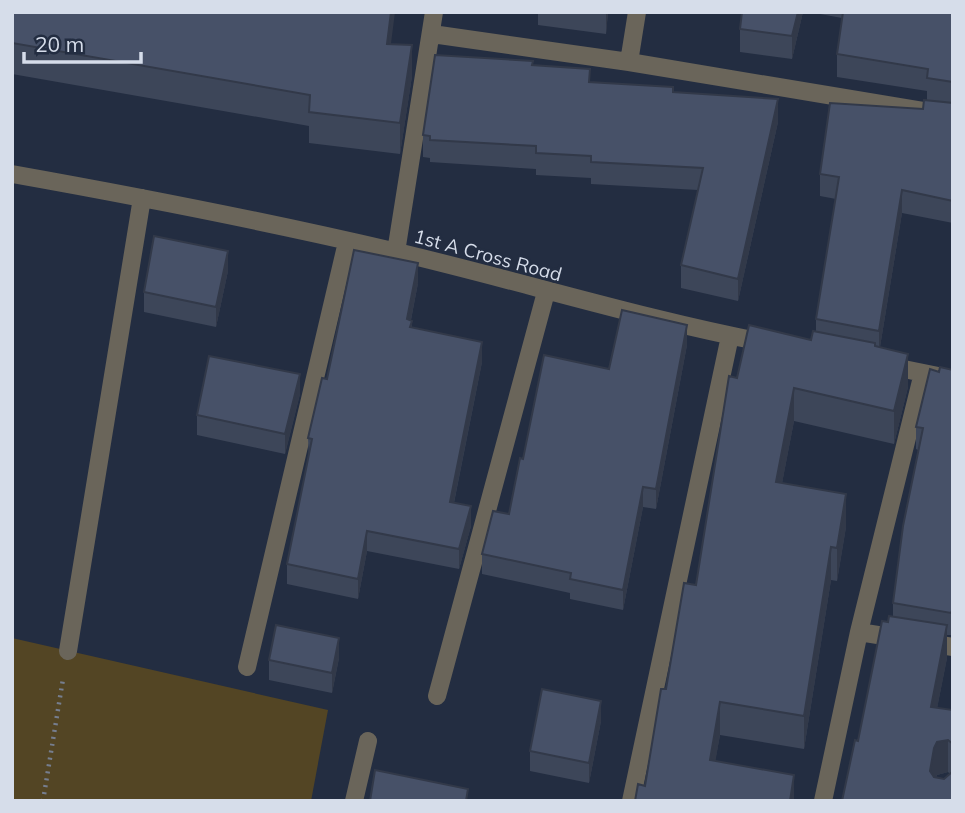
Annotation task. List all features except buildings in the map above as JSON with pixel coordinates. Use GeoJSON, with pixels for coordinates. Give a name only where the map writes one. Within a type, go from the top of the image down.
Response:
{"type":"FeatureCollection","features":[{"type":"Feature","properties":{"kind":"street"},"geometry":{"type":"LineString","coordinates":[[397,252],[434,12]]}},
{"type":"Feature","properties":{"kind":"street"},"geometry":{"type":"LineString","coordinates":[[629,62],[637,12]]}},
{"type":"Feature","properties":{"kind":"street"},"geometry":{"type":"LineString","coordinates":[[432,34],[629,62],[953,116]]}},
{"type":"Feature","properties":{"kind":"street","name":"1st A Cross Road"},"geometry":{"type":"LineString","coordinates":[[12,174],[142,198],[397,252],[546,292],[781,346]]}},
{"type":"Feature","properties":{"kind":"street"},"geometry":{"type":"LineString","coordinates":[[68,651],[142,198]]}},
{"type":"Feature","properties":{"kind":"street"},"geometry":{"type":"LineString","coordinates":[[247,667],[347,242]]}},
{"type":"Feature","properties":{"kind":"street"},"geometry":{"type":"LineString","coordinates":[[437,696],[546,292]]}},
{"type":"Feature","properties":{"kind":"street"},"geometry":{"type":"LineString","coordinates":[[631,801],[730,336]]}},
{"type":"Feature","properties":{"kind":"street"},"geometry":{"type":"LineString","coordinates":[[871,363],[953,379]]}},
{"type":"Feature","properties":{"kind":"street"},"geometry":{"type":"LineString","coordinates":[[822,801],[859,632],[923,373]]}},
{"type":"Feature","properties":{"kind":"street"},"geometry":{"type":"LineString","coordinates":[[859,632],[953,647]]}},
{"type":"Feature","properties":{"kind":"street"},"geometry":{"type":"LineString","coordinates":[[354,801],[368,741]]}},
{"type":"Feature","properties":{"kind":"path"},"geometry":{"type":"LineString","coordinates":[[43,801],[68,651]]}},
{"type":"Feature","properties":{"kind":"shaded area"},"geometry":{"type":"Polygon","coordinates":[[[12,638],[328,710],[311,801],[12,801],[12,638]]]}}]}
